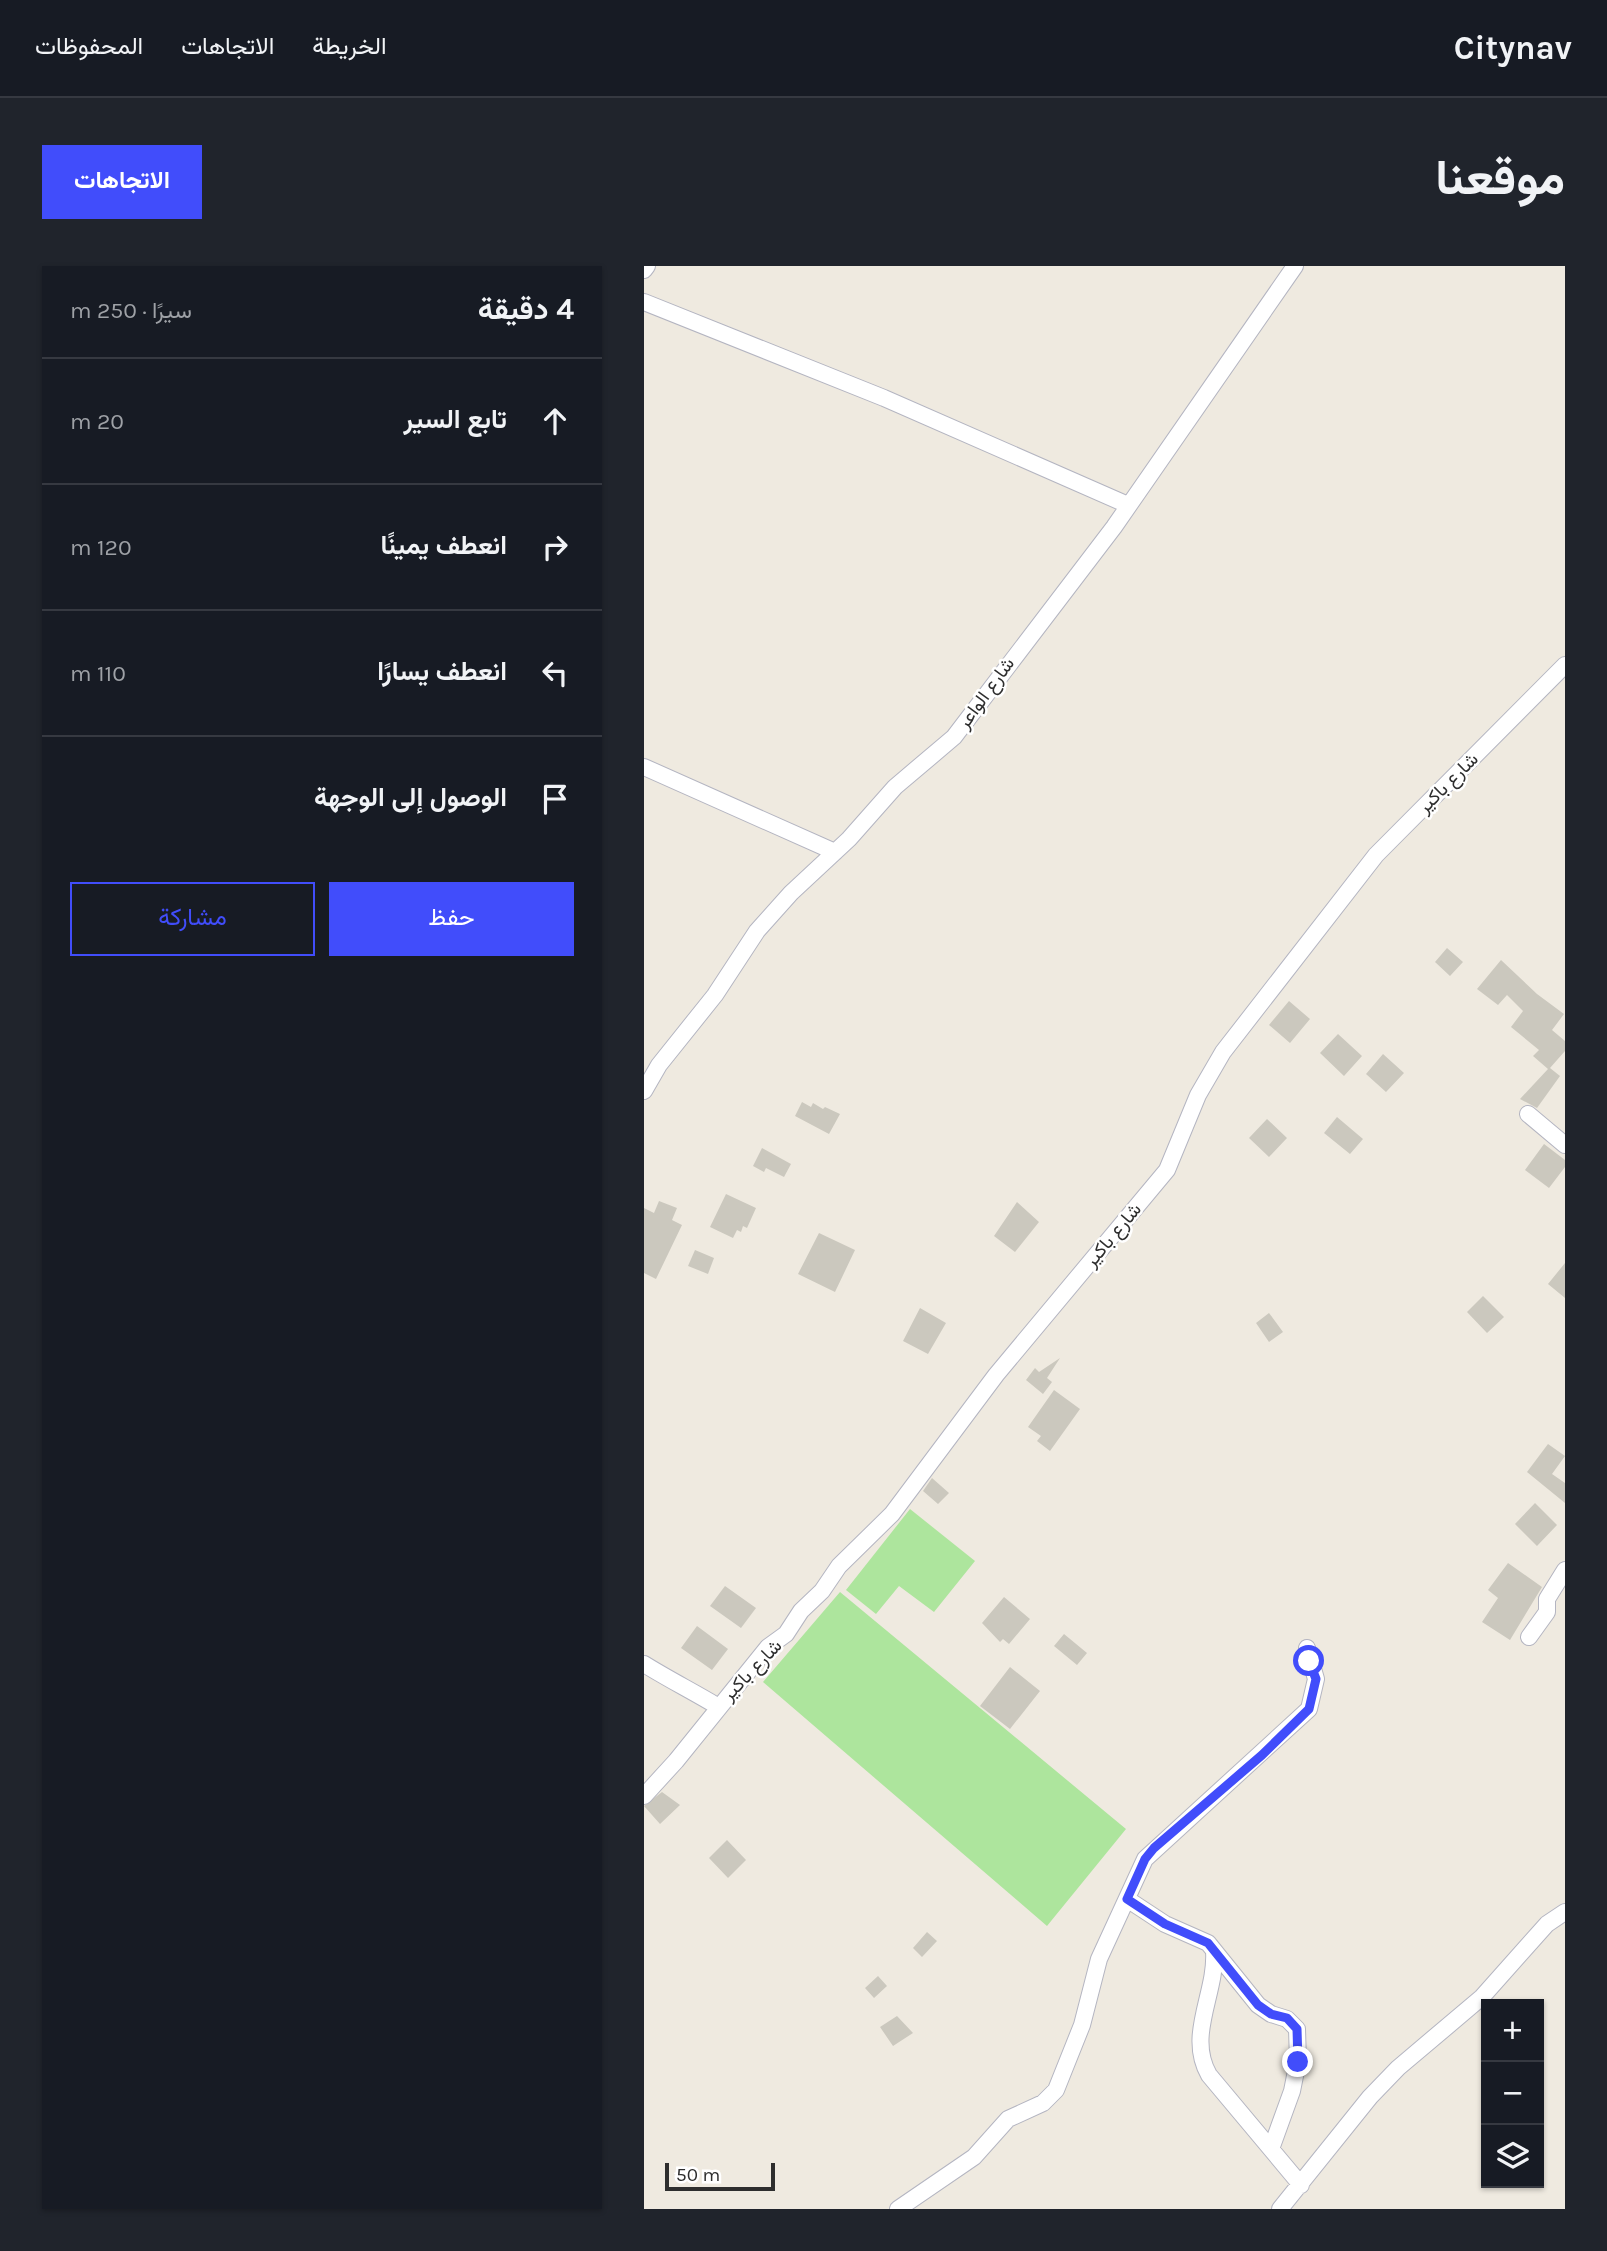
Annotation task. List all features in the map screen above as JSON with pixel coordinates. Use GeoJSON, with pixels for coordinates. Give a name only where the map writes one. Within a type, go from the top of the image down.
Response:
{"type":"FeatureCollection","features":[{"type":"Feature","properties":{"kind":"street","name":"شارع الواعر"},"geometry":{"type":"LineString","coordinates":[[644,1091],[659,1065],[715,995],[757,932],[791,893],[835,852],[895,787],[954,737],[1114,527],[1217,383],[1291,267]]}},
{"type":"Feature","properties":{"kind":"street"},"geometry":{"type":"LineString","coordinates":[[644,302],[884,398],[1128,505]]}},
{"type":"Feature","properties":{"kind":"street","name":"شارع باكير"},"geometry":{"type":"LineString","coordinates":[[644,1796],[677,1761],[715,1705],[768,1647],[786,1634],[801,1611],[822,1591],[839,1566],[892,1514],[1004,1365],[1167,1170],[1198,1095],[1223,1052],[1376,855],[1565,665]]}},
{"type":"Feature","properties":{"kind":"street"},"geometry":{"type":"LineString","coordinates":[[644,767],[835,852]]}},
{"type":"Feature","properties":{"kind":"street"},"geometry":{"type":"LineString","coordinates":[[1528,1114],[1565,1145]]}},
{"type":"Feature","properties":{"kind":"street"},"geometry":{"type":"LineString","coordinates":[[1529,1637],[1547,1612],[1546,1599],[1565,1570]]}},
{"type":"Feature","properties":{"kind":"street"},"geometry":{"type":"LineString","coordinates":[[898,2209],[974,2157],[1008,2119],[1043,2103],[1056,2090],[1070,2061],[1082,2025],[1099,1959],[1145,1859],[1154,1848],[1262,1755],[1309,1709],[1316,1679],[1307,1648]]}},
{"type":"Feature","properties":{"kind":"street"},"geometry":{"type":"LineString","coordinates":[[644,1664],[672,1681],[682,1683],[715,1705]]}},
{"type":"Feature","properties":{"kind":"street"},"geometry":{"type":"LineString","coordinates":[[1127,1899],[1165,1924],[1208,1943],[1258,2005],[1271,2014],[1287,2018],[1297,2029],[1298,2062],[1294,2081],[1271,2149]]}},
{"type":"Feature","properties":{"kind":"street"},"geometry":{"type":"LineString","coordinates":[[1280,2209],[1370,2097],[1398,2068],[1482,1997],[1546,1924],[1565,1912]]}},
{"type":"Feature","properties":{"kind":"street"},"geometry":{"type":"LineString","coordinates":[[1214,1951],[1215,1965],[1198,2044],[1200,2060],[1301,2185]]}},
{"type":"Feature","properties":{"kind":"green space"},"geometry":{"type":"Polygon","coordinates":[[[910,1509],[975,1561],[934,1612],[899,1586],[876,1614],[846,1590],[910,1509]]]}},
{"type":"Feature","properties":{"kind":"green space"},"geometry":{"type":"Polygon","coordinates":[[[840,1592],[1126,1829],[1047,1926],[763,1682],[840,1592]]]}},
{"type":"Feature","properties":{"kind":"building"},"geometry":{"type":"Polygon","coordinates":[[[1447,948],[1463,962],[1450,976],[1435,962],[1447,948]]]}},
{"type":"Feature","properties":{"kind":"building"},"geometry":{"type":"Polygon","coordinates":[[[1501,960],[1537,994],[1564,1014],[1552,1030],[1565,1041],[1565,1051],[1550,1068],[1560,1076],[1537,1108],[1520,1099],[1548,1069],[1533,1056],[1539,1050],[1511,1027],[1523,1011],[1507,995],[1498,1005],[1477,989],[1501,960]]]}},
{"type":"Feature","properties":{"kind":"building"},"geometry":{"type":"Polygon","coordinates":[[[1289,1001],[1310,1019],[1290,1043],[1269,1025],[1289,1001]]]}},
{"type":"Feature","properties":{"kind":"building"},"geometry":{"type":"Polygon","coordinates":[[[1338,1034],[1362,1056],[1344,1076],[1320,1053],[1338,1034]]]}},
{"type":"Feature","properties":{"kind":"building"},"geometry":{"type":"Polygon","coordinates":[[[1383,1054],[1404,1073],[1386,1092],[1366,1074],[1383,1054]]]}},
{"type":"Feature","properties":{"kind":"building"},"geometry":{"type":"Polygon","coordinates":[[[802,1102],[811,1107],[813,1103],[840,1114],[829,1134],[795,1116],[802,1102]]]}},
{"type":"Feature","properties":{"kind":"building"},"geometry":{"type":"Polygon","coordinates":[[[1337,1117],[1363,1139],[1350,1154],[1324,1133],[1337,1117]]]}},
{"type":"Feature","properties":{"kind":"building"},"geometry":{"type":"Polygon","coordinates":[[[1267,1119],[1287,1138],[1269,1157],[1249,1138],[1267,1119]]]}},
{"type":"Feature","properties":{"kind":"building"},"geometry":{"type":"Polygon","coordinates":[[[1544,1144],[1565,1160],[1565,1167],[1549,1188],[1525,1170],[1544,1144]]]}},
{"type":"Feature","properties":{"kind":"building"},"geometry":{"type":"Polygon","coordinates":[[[762,1148],[791,1164],[784,1177],[766,1168],[764,1172],[753,1166],[762,1148]]]}},
{"type":"Feature","properties":{"kind":"building"},"geometry":{"type":"Polygon","coordinates":[[[726,1194],[756,1208],[747,1228],[743,1226],[741,1232],[737,1230],[733,1238],[710,1227],[726,1194]]]}},
{"type":"Feature","properties":{"kind":"building"},"geometry":{"type":"Polygon","coordinates":[[[659,1201],[677,1208],[672,1220],[682,1225],[656,1279],[644,1273],[644,1208],[654,1213],[659,1201]]]}},
{"type":"Feature","properties":{"kind":"building"},"geometry":{"type":"Polygon","coordinates":[[[1017,1202],[1039,1222],[1015,1252],[994,1236],[1017,1202]]]}},
{"type":"Feature","properties":{"kind":"building"},"geometry":{"type":"Polygon","coordinates":[[[819,1233],[855,1250],[835,1292],[798,1274],[819,1233]]]}},
{"type":"Feature","properties":{"kind":"building"},"geometry":{"type":"Polygon","coordinates":[[[695,1250],[714,1258],[708,1274],[688,1266],[695,1250]]]}},
{"type":"Feature","properties":{"kind":"building"},"geometry":{"type":"Polygon","coordinates":[[[1565,1263],[1565,1298],[1548,1284],[1565,1263]]]}},
{"type":"Feature","properties":{"kind":"building"},"geometry":{"type":"Polygon","coordinates":[[[1483,1296],[1504,1317],[1487,1333],[1467,1312],[1483,1296]]]}},
{"type":"Feature","properties":{"kind":"building"},"geometry":{"type":"Polygon","coordinates":[[[920,1308],[946,1323],[928,1354],[903,1341],[920,1308]]]}},
{"type":"Feature","properties":{"kind":"building"},"geometry":{"type":"Polygon","coordinates":[[[1269,1313],[1283,1332],[1269,1342],[1256,1323],[1269,1313]]]}},
{"type":"Feature","properties":{"kind":"building"},"geometry":{"type":"Polygon","coordinates":[[[1060,1358],[1047,1378],[1052,1382],[1043,1394],[1026,1380],[1035,1368],[1039,1372],[1060,1358]]]}},
{"type":"Feature","properties":{"kind":"building"},"geometry":{"type":"Polygon","coordinates":[[[1054,1390],[1080,1409],[1050,1451],[1037,1441],[1041,1436],[1028,1427],[1054,1390]]]}},
{"type":"Feature","properties":{"kind":"building"},"geometry":{"type":"Polygon","coordinates":[[[1548,1444],[1565,1456],[1552,1474],[1565,1483],[1565,1503],[1527,1472],[1548,1444]]]}},
{"type":"Feature","properties":{"kind":"building"},"geometry":{"type":"Polygon","coordinates":[[[932,1478],[949,1493],[938,1504],[923,1491],[932,1478]]]}},
{"type":"Feature","properties":{"kind":"building"},"geometry":{"type":"Polygon","coordinates":[[[1535,1503],[1557,1525],[1537,1546],[1515,1524],[1535,1503]]]}},
{"type":"Feature","properties":{"kind":"building"},"geometry":{"type":"Polygon","coordinates":[[[1508,1563],[1542,1587],[1510,1640],[1482,1622],[1498,1598],[1488,1590],[1508,1563]]]}},
{"type":"Feature","properties":{"kind":"building"},"geometry":{"type":"Polygon","coordinates":[[[725,1586],[756,1608],[741,1628],[710,1606],[725,1586]]]}},
{"type":"Feature","properties":{"kind":"building"},"geometry":{"type":"Polygon","coordinates":[[[1004,1597],[1030,1619],[1009,1644],[1003,1639],[1000,1642],[982,1623],[1004,1597]]]}},
{"type":"Feature","properties":{"kind":"building"},"geometry":{"type":"Polygon","coordinates":[[[697,1626],[728,1649],[712,1670],[681,1648],[697,1626]]]}},
{"type":"Feature","properties":{"kind":"building"},"geometry":{"type":"Polygon","coordinates":[[[1064,1634],[1087,1653],[1077,1665],[1054,1646],[1064,1634]]]}},
{"type":"Feature","properties":{"kind":"building"},"geometry":{"type":"Polygon","coordinates":[[[1010,1667],[1040,1691],[1010,1729],[980,1706],[1010,1667]]]}},
{"type":"Feature","properties":{"kind":"building"},"geometry":{"type":"Polygon","coordinates":[[[662,1792],[680,1805],[660,1824],[644,1806],[662,1792]]]}},
{"type":"Feature","properties":{"kind":"building"},"geometry":{"type":"Polygon","coordinates":[[[727,1840],[746,1860],[728,1878],[709,1858],[727,1840]]]}},
{"type":"Feature","properties":{"kind":"building"},"geometry":{"type":"Polygon","coordinates":[[[927,1932],[937,1941],[922,1957],[913,1948],[927,1932]]]}},
{"type":"Feature","properties":{"kind":"building"},"geometry":{"type":"Polygon","coordinates":[[[878,1976],[887,1986],[874,1998],[865,1988],[878,1976]]]}},
{"type":"Feature","properties":{"kind":"building"},"geometry":{"type":"Polygon","coordinates":[[[897,2016],[913,2033],[893,2046],[880,2027],[897,2016]]]}},
{"type":"Feature","properties":{"kind":"route"},"geometry":{"type":"LineString","coordinates":[[1298,2062],[1297,2029],[1287,2018],[1271,2014],[1258,2005],[1208,1943],[1165,1924],[1127,1899],[1145,1859],[1154,1848],[1262,1755],[1309,1709],[1316,1679],[1309,1661]]}}]}
